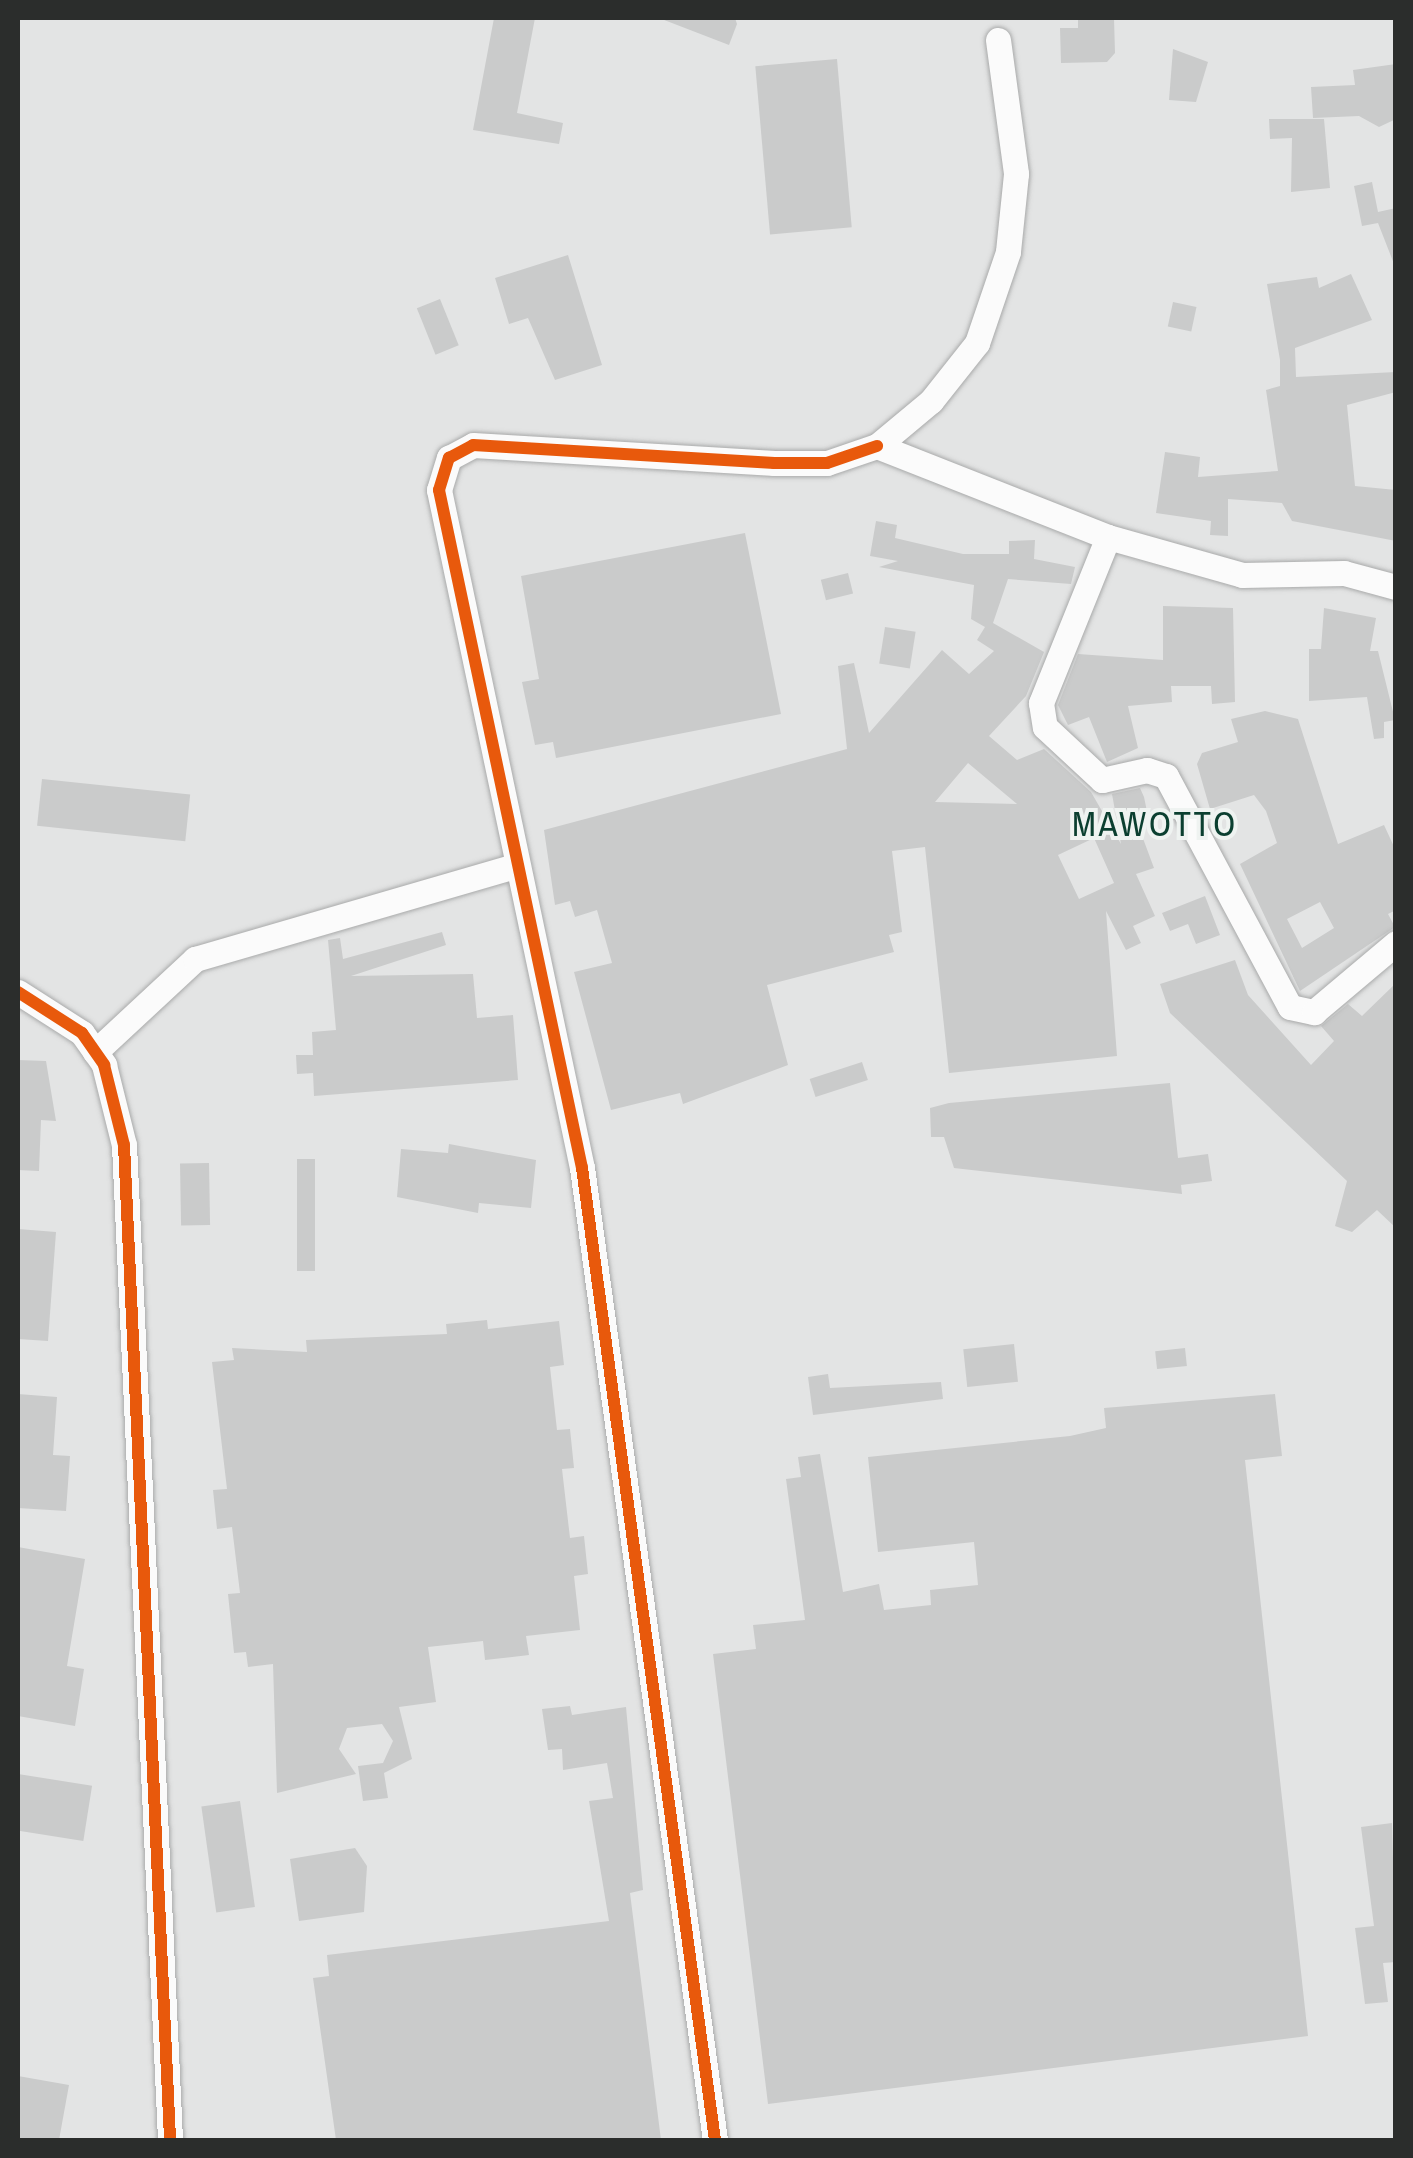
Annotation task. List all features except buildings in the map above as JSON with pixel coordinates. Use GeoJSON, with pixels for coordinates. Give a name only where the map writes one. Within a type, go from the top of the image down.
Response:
{"type":"FeatureCollection","features":[{"type":"Feature","properties":{"kind":"street"},"geometry":{"type":"LineString","coordinates":[[715,2140],[582,1168],[515,866],[439,490],[449,458],[473,445],[827,462],[877,446],[930,401],[977,344],[1008,252],[1016,174],[998,40]]}},
{"type":"Feature","properties":{"kind":"street"},"geometry":{"type":"LineString","coordinates":[[877,446],[1108,537],[1242,575],[1344,573],[1396,587]]}},
{"type":"Feature","properties":{"kind":"street"},"geometry":{"type":"LineString","coordinates":[[1108,537],[1041,703],[1045,726],[1102,780],[1148,770],[1166,776],[1290,1007],[1314,1012],[1396,943]]}},
{"type":"Feature","properties":{"kind":"street"},"geometry":{"type":"LineString","coordinates":[[95,1052],[195,960],[515,866]]}},
{"type":"Feature","properties":{"kind":"street"},"geometry":{"type":"LineString","coordinates":[[18,992],[82,1032],[116,1102],[126,1178],[170,2140]]}},
{"type":"Feature","properties":{"kind":"cycle path"},"geometry":{"type":"LineString","coordinates":[[715,2140],[582,1168],[439,490],[449,458],[473,445],[774,463],[827,463],[877,446]]}},
{"type":"Feature","properties":{"kind":"cycle path"},"geometry":{"type":"LineString","coordinates":[[18,992],[82,1033],[104,1065],[124,1145],[170,2140]]}},
{"type":"Feature","properties":{"kind":"district","name":"MAWOTTO"},"geometry":{"type":"Point","coordinates":[1155,824]}}]}
